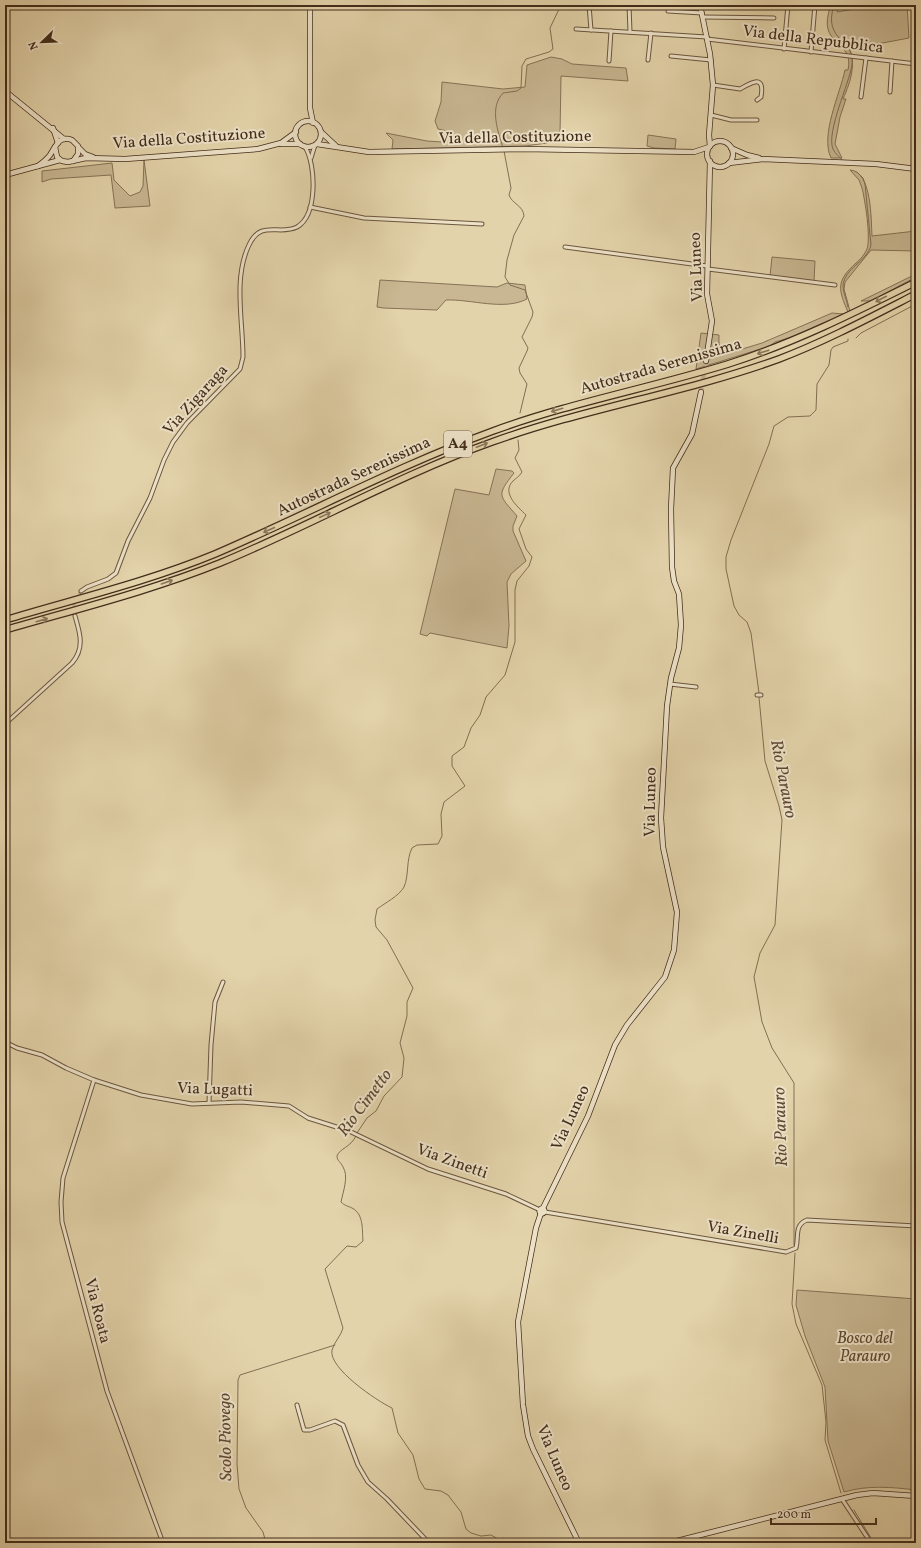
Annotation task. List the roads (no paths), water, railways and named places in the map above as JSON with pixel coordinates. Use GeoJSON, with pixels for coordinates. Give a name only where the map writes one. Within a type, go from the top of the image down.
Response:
{"type":"FeatureCollection","features":[{"type":"Feature","properties":{"kind":"highway","name":"Autostrada Serenissima"},"geometry":{"type":"LineString","coordinates":[[5,620],[147,578],[207,557],[290,521],[415,462],[496,430],[553,411],[726,364],[775,348],[826,327],[916,282]]}},
{"type":"Feature","properties":{"kind":"highway","name":"Autostrada Serenissima"},"geometry":{"type":"LineString","coordinates":[[5,630],[150,588],[218,564],[423,470],[490,442],[560,420],[730,375],[778,359],[828,338],[916,294]]}},
{"type":"Feature","properties":{"kind":"street"},"geometry":{"type":"LineString","coordinates":[[310,5],[310,108],[313,123],[320,131],[320,139],[316,145],[302,146],[296,139],[296,132],[307,117],[310,108]]}},
{"type":"Feature","properties":{"kind":"street"},"geometry":{"type":"LineString","coordinates":[[589,5],[591,30]]}},
{"type":"Feature","properties":{"kind":"street"},"geometry":{"type":"LineString","coordinates":[[629,5],[630,32]]}},
{"type":"Feature","properties":{"kind":"street"},"geometry":{"type":"LineString","coordinates":[[700,5],[711,60],[713,85],[709,160],[718,166]]}},
{"type":"Feature","properties":{"kind":"street"},"geometry":{"type":"LineString","coordinates":[[784,49],[788,5]]}},
{"type":"Feature","properties":{"kind":"street"},"geometry":{"type":"LineString","coordinates":[[811,52],[815,5]]}},
{"type":"Feature","properties":{"kind":"street"},"geometry":{"type":"LineString","coordinates":[[668,11],[702,15],[774,18]]}},
{"type":"Feature","properties":{"kind":"street","name":"Via della Repubblica"},"geometry":{"type":"LineString","coordinates":[[576,29],[707,38],[784,49],[916,64]]}},
{"type":"Feature","properties":{"kind":"street"},"geometry":{"type":"LineString","coordinates":[[609,61],[611,31]]}},
{"type":"Feature","properties":{"kind":"street"},"geometry":{"type":"LineString","coordinates":[[648,60],[651,33]]}},
{"type":"Feature","properties":{"kind":"street"},"geometry":{"type":"LineString","coordinates":[[671,56],[711,60]]}},
{"type":"Feature","properties":{"kind":"street"},"geometry":{"type":"LineString","coordinates":[[861,97],[866,58]]}},
{"type":"Feature","properties":{"kind":"street"},"geometry":{"type":"LineString","coordinates":[[890,92],[892,61]]}},
{"type":"Feature","properties":{"kind":"street"},"geometry":{"type":"LineString","coordinates":[[713,85],[740,88],[749,82],[756,81],[760,84],[762,89],[761,97],[757,100]]}},
{"type":"Feature","properties":{"kind":"street"},"geometry":{"type":"LineString","coordinates":[[5,91],[53,128],[64,139],[74,140],[79,148],[78,156],[72,161],[66,162],[60,160],[5,175]]}},
{"type":"Feature","properties":{"kind":"street"},"geometry":{"type":"LineString","coordinates":[[711,115],[731,120],[757,120]]}},
{"type":"Feature","properties":{"kind":"street"},"geometry":{"type":"LineString","coordinates":[[302,123],[313,123]]}},
{"type":"Feature","properties":{"kind":"street"},"geometry":{"type":"LineString","coordinates":[[53,128],[57,145],[56,154],[60,160]]}},
{"type":"Feature","properties":{"kind":"street","name":"Via della Costituzione"},"geometry":{"type":"LineString","coordinates":[[320,131],[337,147]]}},
{"type":"Feature","properties":{"kind":"street"},"geometry":{"type":"LineString","coordinates":[[710,131],[712,138],[717,142]]}},
{"type":"Feature","properties":{"kind":"street","name":"Via della Costituzione"},"geometry":{"type":"LineString","coordinates":[[278,145],[296,132]]}},
{"type":"Feature","properties":{"kind":"street"},"geometry":{"type":"LineString","coordinates":[[38,166],[64,139]]}},
{"type":"Feature","properties":{"kind":"street"},"geometry":{"type":"LineString","coordinates":[[710,147],[717,142],[725,142],[731,148],[747,155],[763,159]]}},
{"type":"Feature","properties":{"kind":"street","name":"Via della Costituzione"},"geometry":{"type":"LineString","coordinates":[[72,161],[86,158],[103,159],[258,149],[278,145],[302,146]]}},
{"type":"Feature","properties":{"kind":"street","name":"Via della Costituzione"},"geometry":{"type":"LineString","coordinates":[[316,145],[345,149],[396,152],[506,150],[694,152],[710,147]]}},
{"type":"Feature","properties":{"kind":"street","name":"Via Zigaraga"},"geometry":{"type":"LineString","coordinates":[[80,591],[87,586],[108,579],[116,573],[128,541],[150,498],[166,454],[173,442],[187,423],[240,369],[243,357],[242,279],[246,253],[250,242],[255,235],[261,231],[288,229],[298,226],[303,221],[310,207],[313,187],[311,162],[316,145]]}},
{"type":"Feature","properties":{"kind":"street","name":"Via Zigaraga"},"geometry":{"type":"LineString","coordinates":[[302,146],[311,162]]}},
{"type":"Feature","properties":{"kind":"street","name":"Via della Costituzione"},"geometry":{"type":"LineString","coordinates":[[79,148],[89,156],[103,159]]}},
{"type":"Feature","properties":{"kind":"street"},"geometry":{"type":"LineString","coordinates":[[729,163],[732,155],[731,148]]}},
{"type":"Feature","properties":{"kind":"street","name":"Via della Costituzione"},"geometry":{"type":"LineString","coordinates":[[694,152],[709,160]]}},
{"type":"Feature","properties":{"kind":"street"},"geometry":{"type":"LineString","coordinates":[[710,172],[718,166],[729,163],[763,159],[876,164],[916,169]]}},
{"type":"Feature","properties":{"kind":"street","name":"Via Luneo"},"geometry":{"type":"LineString","coordinates":[[706,361],[712,321],[707,294],[709,160]]}},
{"type":"Feature","properties":{"kind":"street"},"geometry":{"type":"LineString","coordinates":[[310,207],[364,218],[482,224]]}},
{"type":"Feature","properties":{"kind":"street"},"geometry":{"type":"LineString","coordinates":[[565,247],[835,285]]}},
{"type":"Feature","properties":{"kind":"street","name":"Via Luneo"},"geometry":{"type":"LineString","coordinates":[[579,1543],[528,1436],[523,1405],[518,1322],[536,1228],[542,1211],[588,1116],[620,1034],[665,977],[672,962],[676,940],[677,912],[664,846],[661,818],[670,684],[679,648],[681,618],[679,594],[674,581],[672,567],[672,479],[676,460],[692,434],[701,392]]}},
{"type":"Feature","properties":{"kind":"street"},"geometry":{"type":"LineString","coordinates":[[5,724],[78,656],[81,640],[75,616]]}},
{"type":"Feature","properties":{"kind":"street"},"geometry":{"type":"LineString","coordinates":[[670,684],[696,688]]}},
{"type":"Feature","properties":{"kind":"street"},"geometry":{"type":"LineString","coordinates":[[209,1103],[211,1045],[215,1002],[223,982]]}},
{"type":"Feature","properties":{"kind":"street","name":"Via Lugatti"},"geometry":{"type":"LineString","coordinates":[[5,1042],[17,1048],[42,1055],[66,1068],[94,1080],[142,1095],[192,1104],[241,1102],[286,1105],[308,1118],[356,1135]]}},
{"type":"Feature","properties":{"kind":"street","name":"Via Roata"},"geometry":{"type":"LineString","coordinates":[[94,1080],[63,1178],[60,1202],[62,1222],[104,1384],[163,1543]]}},
{"type":"Feature","properties":{"kind":"street","name":"Via Zinetti"},"geometry":{"type":"LineString","coordinates":[[356,1135],[428,1169],[506,1194],[542,1211]]}},
{"type":"Feature","properties":{"kind":"street","name":"Via Zinelli"},"geometry":{"type":"LineString","coordinates":[[542,1211],[786,1252],[796,1248],[798,1228],[800,1224],[807,1220],[916,1226]]}},
{"type":"Feature","properties":{"kind":"street"},"geometry":{"type":"LineString","coordinates":[[297,1405],[304,1430],[310,1430],[335,1421],[343,1425],[358,1465],[368,1482],[387,1499],[430,1543]]}},
{"type":"Feature","properties":{"kind":"street"},"geometry":{"type":"LineString","coordinates":[[669,1543],[842,1498],[873,1493],[916,1496]]}},
{"type":"Feature","properties":{"kind":"street"},"geometry":{"type":"LineString","coordinates":[[842,1498],[871,1543]]}},
{"type":"Feature","properties":{"kind":"waterway"},"geometry":{"type":"LineString","coordinates":[[503,148],[496,120],[496,106],[503,93],[517,91],[521,88],[522,66],[526,59],[549,52],[553,49],[550,28],[561,5]]}},
{"type":"Feature","properties":{"kind":"waterway","name":"Rio Parauro"},"geometry":{"type":"LineString","coordinates":[[834,5],[831,17],[832,26],[835,33],[849,49],[852,56],[852,65],[835,120],[832,141],[834,151],[843,161]]}},
{"type":"Feature","properties":{"kind":"waterway"},"geometry":{"type":"LineString","coordinates":[[504,151],[511,188],[509,195],[512,201],[522,209],[524,216],[514,235],[507,260],[505,277],[510,285],[525,290],[533,312],[522,337],[528,348],[519,368],[520,373],[527,384],[520,413]]}},
{"type":"Feature","properties":{"kind":"waterway","name":"Rio Parauro"},"geometry":{"type":"LineString","coordinates":[[848,307],[843,289],[844,280],[847,274],[869,251],[871,245],[865,184],[863,178],[857,172]]}},
{"type":"Feature","properties":{"kind":"waterway"},"geometry":{"type":"LineString","coordinates":[[856,338],[861,333],[916,304]]}},
{"type":"Feature","properties":{"kind":"waterway","name":"Rio Parauro"},"geometry":{"type":"LineString","coordinates":[[759,693],[751,633],[747,622],[739,615],[734,606],[726,569],[726,557],[731,540],[769,444],[774,426],[788,417],[810,416],[816,410],[817,384],[829,365],[831,350],[833,347],[848,341],[848,339]]}},
{"type":"Feature","properties":{"kind":"waterway","name":"Rio Cimetto"},"geometry":{"type":"LineString","coordinates":[[357,1133],[367,1118],[376,1111],[384,1096],[402,1077],[404,1058],[400,1043],[407,1016],[407,1002],[413,988],[387,940],[376,927],[375,920],[377,909],[395,896],[404,887],[412,848],[417,845],[438,844],[442,836],[441,814],[444,802],[465,786],[452,766],[452,756],[464,747],[471,728],[480,715],[486,697],[505,675],[515,642],[515,590],[517,581],[529,566],[532,557],[526,549],[519,529],[526,515],[512,500],[509,490],[513,481],[522,472],[515,458],[519,450],[518,440]]}},
{"type":"Feature","properties":{"kind":"waterway","name":"Rio Parauro"},"geometry":{"type":"LineString","coordinates":[[759,697],[765,761],[782,820],[775,925],[760,953],[754,977],[762,1022],[772,1048],[794,1083],[794,1245]]}},
{"type":"Feature","properties":{"kind":"waterway","name":"Rio Cimetto"},"geometry":{"type":"LineString","coordinates":[[356,1136],[351,1143],[338,1153],[337,1156],[346,1175],[341,1202],[359,1214],[362,1223],[363,1241],[356,1247],[347,1246],[325,1269],[343,1328],[333,1347],[333,1357],[338,1366],[355,1383],[376,1399],[392,1408],[398,1433],[413,1455],[419,1479],[425,1489],[441,1491],[448,1495],[461,1512],[466,1529],[471,1533],[481,1536],[491,1535],[505,1543]]}},
{"type":"Feature","properties":{"kind":"waterway","name":"Rio Parauro"},"geometry":{"type":"LineString","coordinates":[[795,1253],[792,1304],[796,1324],[822,1385],[826,1422],[825,1440],[841,1493]]}},
{"type":"Feature","properties":{"kind":"waterway","name":"Scolo Piovego"},"geometry":{"type":"LineString","coordinates":[[266,1543],[263,1532],[246,1508],[239,1489],[237,1464],[238,1380],[240,1375],[335,1345]]}},
{"type":"Feature","properties":{"kind":"waterway","name":"Rio Parauro"},"geometry":{"type":"LineString","coordinates":[[854,1510],[874,1543]]}},
{"type":"Feature","properties":{"kind":"tunnel"},"geometry":{"type":"LineString","coordinates":[[701,392],[706,361]]}},
{"type":"Feature","properties":{"kind":"tunnel"},"geometry":{"type":"LineString","coordinates":[[75,616],[74,603],[81,591]]}},
{"type":"Feature","properties":{"kind":"park label","name":"Bosco del Parauro"},"geometry":{"type":"Point","coordinates":[865,1348]}}]}
